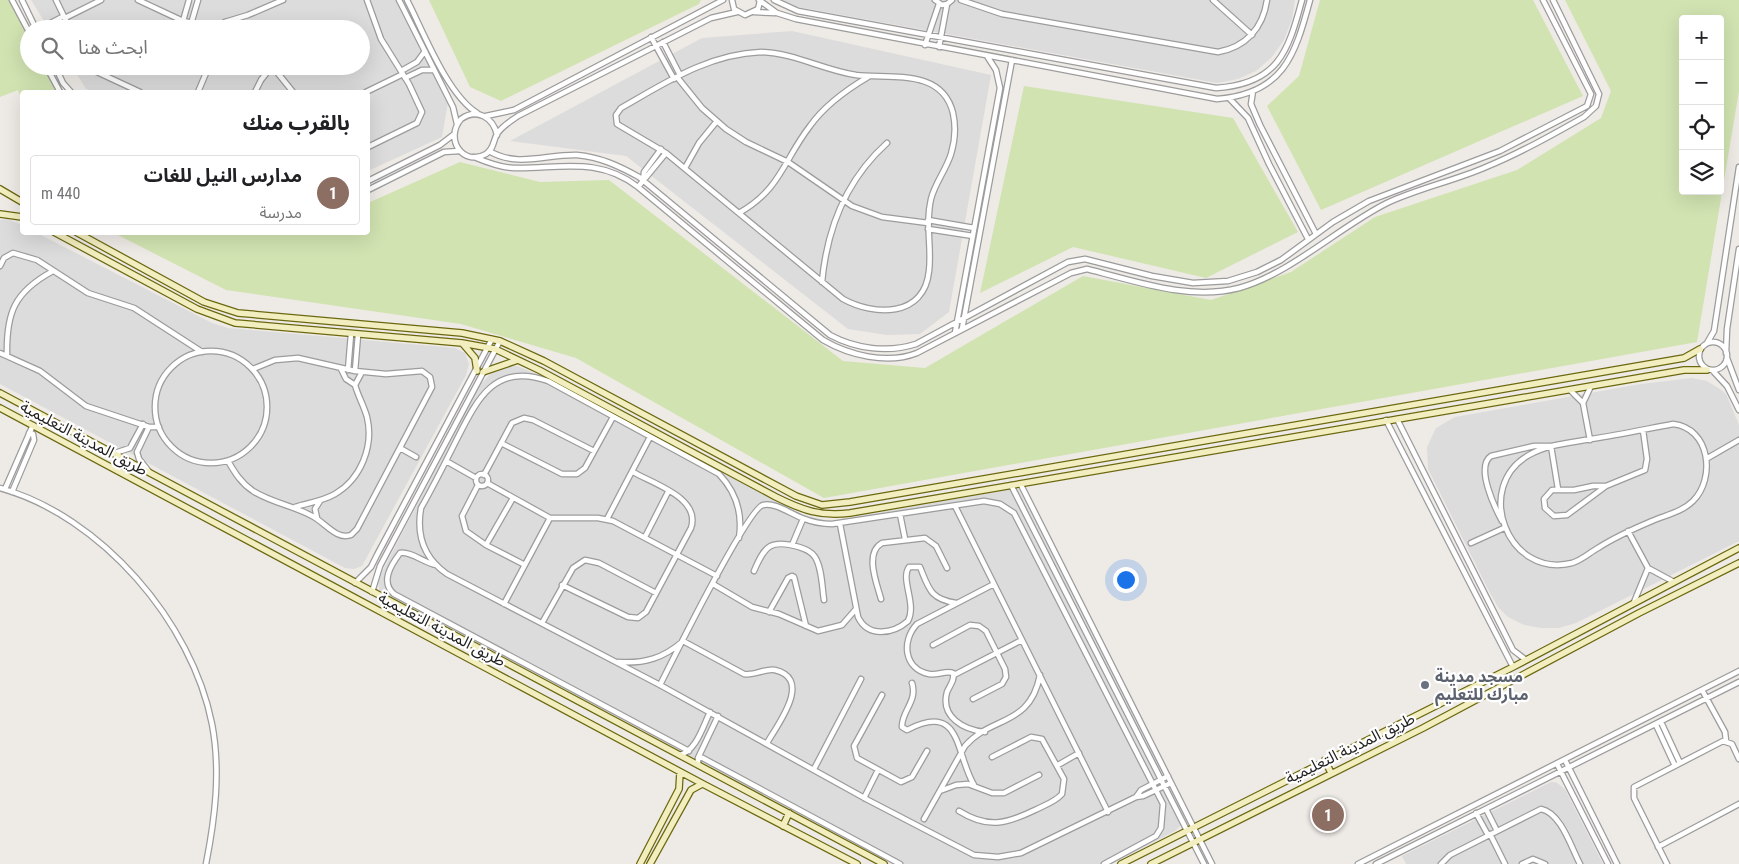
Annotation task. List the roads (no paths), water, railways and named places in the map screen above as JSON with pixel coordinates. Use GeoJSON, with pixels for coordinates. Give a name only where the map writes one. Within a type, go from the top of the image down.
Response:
{"type":"FeatureCollection","features":[{"type":"Feature","properties":{"kind":"street"},"geometry":{"type":"LineString","coordinates":[[12,0],[23,20]]}},
{"type":"Feature","properties":{"kind":"street"},"geometry":{"type":"LineString","coordinates":[[22,0],[32,20]]}},
{"type":"Feature","properties":{"kind":"street"},"geometry":{"type":"LineString","coordinates":[[56,0],[66,20]]}},
{"type":"Feature","properties":{"kind":"street"},"geometry":{"type":"LineString","coordinates":[[58,20],[101,0]]}},
{"type":"Feature","properties":{"kind":"street"},"geometry":{"type":"LineString","coordinates":[[138,0],[181,20]]}},
{"type":"Feature","properties":{"kind":"street"},"geometry":{"type":"LineString","coordinates":[[183,20],[189,0]]}},
{"type":"Feature","properties":{"kind":"street"},"geometry":{"type":"LineString","coordinates":[[193,20],[198,0]]}},
{"type":"Feature","properties":{"kind":"street"},"geometry":{"type":"LineString","coordinates":[[232,20],[283,0]]}},
{"type":"Feature","properties":{"kind":"street"},"geometry":{"type":"LineString","coordinates":[[367,0],[381,40],[403,74],[422,110],[420,119],[370,146]]}},
{"type":"Feature","properties":{"kind":"street"},"geometry":{"type":"LineString","coordinates":[[399,0],[453,107],[457,124]]}},
{"type":"Feature","properties":{"kind":"street"},"geometry":{"type":"LineString","coordinates":[[407,0],[452,88],[464,103],[478,114]]}},
{"type":"Feature","properties":{"kind":"street"},"geometry":{"type":"LineString","coordinates":[[370,180],[440,145],[453,135],[457,124],[466,116],[478,114],[486,116],[514,110],[723,0]]}},
{"type":"Feature","properties":{"kind":"street"},"geometry":{"type":"LineString","coordinates":[[732,0],[737,12]]}},
{"type":"Feature","properties":{"kind":"street"},"geometry":{"type":"LineString","coordinates":[[774,0],[798,11],[930,33],[1216,88],[1232,87],[1262,75],[1285,53],[1291,40],[1302,0]]}},
{"type":"Feature","properties":{"kind":"street"},"geometry":{"type":"LineString","coordinates":[[939,48],[947,4],[952,0]]}},
{"type":"Feature","properties":{"kind":"street"},"geometry":{"type":"LineString","coordinates":[[961,0],[1002,14],[1208,52],[1233,48],[1252,35],[1264,16],[1267,0]]}},
{"type":"Feature","properties":{"kind":"street"},"geometry":{"type":"LineString","coordinates":[[1213,0],[1252,35]]}},
{"type":"Feature","properties":{"kind":"street"},"geometry":{"type":"LineString","coordinates":[[496,135],[504,126],[518,116],[717,16],[737,12],[745,15],[754,12],[777,13],[796,19],[939,48],[986,55],[1217,99],[1229,98],[1253,91],[1274,77],[1292,58],[1299,41],[1310,0]]}},
{"type":"Feature","properties":{"kind":"street"},"geometry":{"type":"LineString","coordinates":[[490,151],[501,157],[520,160],[575,155],[591,156],[622,167],[643,181],[824,331],[837,339],[858,345],[896,349],[916,344],[1068,262],[1085,259],[1152,276],[1193,283],[1228,281],[1265,268],[1281,260],[1333,222],[1369,201],[1500,151],[1587,106],[1591,98],[1590,90],[1543,0]]}},
{"type":"Feature","properties":{"kind":"street"},"geometry":{"type":"LineString","coordinates":[[370,189],[444,152],[460,151],[513,169],[570,164],[590,167],[619,176],[638,187],[817,336],[835,346],[881,358],[899,358],[917,353],[1071,273],[1087,269],[1184,291],[1238,288],[1272,275],[1354,221],[1387,203],[1494,164],[1584,117],[1596,106],[1599,94],[1553,0]]}},
{"type":"Feature","properties":{"kind":"street"},"geometry":{"type":"LineString","coordinates":[[754,12],[760,1],[777,13]]}},
{"type":"Feature","properties":{"kind":"street"},"geometry":{"type":"LineString","coordinates":[[925,45],[930,33],[937,2],[947,4]]}},
{"type":"Feature","properties":{"kind":"street"},"geometry":{"type":"LineString","coordinates":[[651,38],[677,77],[699,104],[717,121],[746,142],[788,162],[843,201],[862,211],[882,218],[974,228]]}},
{"type":"Feature","properties":{"kind":"street"},"geometry":{"type":"LineString","coordinates":[[663,42],[677,77]]}},
{"type":"Feature","properties":{"kind":"street"},"geometry":{"type":"LineString","coordinates":[[403,74],[417,62],[425,51]]}},
{"type":"Feature","properties":{"kind":"street"},"geometry":{"type":"LineString","coordinates":[[761,52],[790,55],[830,69],[869,76],[919,79],[935,86],[948,98],[954,116],[954,142],[950,156],[932,196],[928,224],[930,264],[928,278],[918,297],[906,307],[886,311],[864,308],[842,298],[661,149],[639,135],[620,127],[615,120],[621,108],[677,77],[720,58],[761,52]]}},
{"type":"Feature","properties":{"kind":"street"},"geometry":{"type":"LineString","coordinates":[[955,333],[1000,88],[996,70],[986,55]]}},
{"type":"Feature","properties":{"kind":"street"},"geometry":{"type":"LineString","coordinates":[[962,329],[1012,60]]}},
{"type":"Feature","properties":{"kind":"street"},"geometry":{"type":"LineString","coordinates":[[370,90],[403,74],[422,70],[434,70]]}},
{"type":"Feature","properties":{"kind":"street"},"geometry":{"type":"LineString","coordinates":[[51,75],[59,90]]}},
{"type":"Feature","properties":{"kind":"street"},"geometry":{"type":"LineString","coordinates":[[60,75],[69,90]]}},
{"type":"Feature","properties":{"kind":"street"},"geometry":{"type":"LineString","coordinates":[[103,75],[136,90]]}},
{"type":"Feature","properties":{"kind":"street"},"geometry":{"type":"LineString","coordinates":[[199,90],[205,75]]}},
{"type":"Feature","properties":{"kind":"street"},"geometry":{"type":"LineString","coordinates":[[257,90],[265,75]]}},
{"type":"Feature","properties":{"kind":"street"},"geometry":{"type":"LineString","coordinates":[[279,75],[291,90]]}},
{"type":"Feature","properties":{"kind":"street"},"geometry":{"type":"LineString","coordinates":[[739,213],[770,189],[808,127],[818,115],[842,93],[869,76]]}},
{"type":"Feature","properties":{"kind":"street"},"geometry":{"type":"LineString","coordinates":[[1253,91],[1253,108],[1316,234]]}},
{"type":"Feature","properties":{"kind":"street"},"geometry":{"type":"LineString","coordinates":[[1229,98],[1248,118],[1308,240]]}},
{"type":"Feature","properties":{"kind":"street"},"geometry":{"type":"LineString","coordinates":[[474,157],[490,151],[495,142],[496,135],[491,121],[486,116]]}},
{"type":"Feature","properties":{"kind":"street"},"geometry":{"type":"LineString","coordinates":[[685,168],[699,143],[717,121]]}},
{"type":"Feature","properties":{"kind":"street"},"geometry":{"type":"LineString","coordinates":[[453,135],[460,151]]}},
{"type":"Feature","properties":{"kind":"street"},"geometry":{"type":"LineString","coordinates":[[822,282],[828,240],[843,201],[857,175],[887,142]]}},
{"type":"Feature","properties":{"kind":"street"},"geometry":{"type":"LineString","coordinates":[[643,181],[644,172],[661,149]]}},
{"type":"Feature","properties":{"kind":"street"},"geometry":{"type":"LineString","coordinates":[[638,187],[666,153]]}},
{"type":"Feature","properties":{"kind":"street"},"geometry":{"type":"LineString","coordinates":[[81,235],[204,302],[238,313],[453,332],[500,341],[544,361],[796,496],[822,505],[850,502],[1690,356],[1707,343],[1714,331],[1739,167]]}},
{"type":"Feature","properties":{"kind":"street"},"geometry":{"type":"LineString","coordinates":[[0,189],[20,201]]}},
{"type":"Feature","properties":{"kind":"street"},"geometry":{"type":"LineString","coordinates":[[0,214],[20,217]]}},
{"type":"Feature","properties":{"kind":"street"},"geometry":{"type":"LineString","coordinates":[[928,224],[973,236]]}},
{"type":"Feature","properties":{"kind":"street"},"geometry":{"type":"LineString","coordinates":[[60,235],[216,318],[258,327],[462,343],[495,349],[792,505],[821,515],[850,513],[1011,485],[1021,485],[1692,368],[1710,370],[1722,367],[1727,356],[1727,329],[1739,249]]}},
{"type":"Feature","properties":{"kind":"street"},"geometry":{"type":"LineString","coordinates":[[0,266],[8,254],[19,253],[37,260],[77,288],[124,303],[144,313],[202,352]]}},
{"type":"Feature","properties":{"kind":"street"},"geometry":{"type":"LineString","coordinates":[[7,356],[7,326],[15,303],[31,283],[53,270]]}},
{"type":"Feature","properties":{"kind":"street"},"geometry":{"type":"LineString","coordinates":[[348,370],[355,334]]}},
{"type":"Feature","properties":{"kind":"street"},"geometry":{"type":"LineString","coordinates":[[355,334],[355,372]]}},
{"type":"Feature","properties":{"kind":"street"},"geometry":{"type":"LineString","coordinates":[[372,592],[380,566],[480,371],[492,339]]}},
{"type":"Feature","properties":{"kind":"street"},"geometry":{"type":"LineString","coordinates":[[355,583],[371,567],[480,371],[500,341]]}},
{"type":"Feature","properties":{"kind":"street"},"geometry":{"type":"LineString","coordinates":[[462,343],[475,358],[480,371]]}},
{"type":"Feature","properties":{"kind":"street"},"geometry":{"type":"LineString","coordinates":[[1707,343],[1718,343],[1727,356],[1739,390]]}},
{"type":"Feature","properties":{"kind":"street"},"geometry":{"type":"LineString","coordinates":[[1700,349],[1700,363],[1727,386],[1739,410]]}},
{"type":"Feature","properties":{"kind":"street"},"geometry":{"type":"LineString","coordinates":[[202,352],[225,352],[235,356],[253,369],[261,381],[266,394],[266,422],[252,446],[228,461],[204,463],[182,456],[165,440],[158,427],[155,405],[162,380],[179,360],[202,352]]}},
{"type":"Feature","properties":{"kind":"street"},"geometry":{"type":"LineString","coordinates":[[0,353],[40,371],[86,406],[149,427],[158,427]]}},
{"type":"Feature","properties":{"kind":"street"},"geometry":{"type":"LineString","coordinates":[[228,461],[240,481],[252,490],[272,501],[294,507],[318,519],[339,536],[347,536],[354,533],[431,392],[430,377],[417,370],[386,374],[355,372],[298,358],[275,360],[253,369]]}},
{"type":"Feature","properties":{"kind":"street"},"geometry":{"type":"LineString","coordinates":[[480,371],[518,360]]}},
{"type":"Feature","properties":{"kind":"street"},"geometry":{"type":"LineString","coordinates":[[294,507],[321,500],[347,485],[364,461],[368,446],[367,417],[355,385],[346,379],[341,368]]}},
{"type":"Feature","properties":{"kind":"street"},"geometry":{"type":"LineString","coordinates":[[355,385],[362,372]]}},
{"type":"Feature","properties":{"kind":"street"},"geometry":{"type":"LineString","coordinates":[[739,538],[739,509],[727,482],[719,474],[548,381],[528,376],[508,378],[490,387],[476,402],[421,508],[419,519],[421,540],[425,551],[436,565],[447,574],[617,662],[864,798],[974,855],[986,857],[1021,853],[1136,797],[1171,783]]}},
{"type":"Feature","properties":{"kind":"street"},"geometry":{"type":"LineString","coordinates":[[1583,403],[1592,385]]}},
{"type":"Feature","properties":{"kind":"street"},"geometry":{"type":"LineString","coordinates":[[1569,389],[1583,403],[1590,440]]}},
{"type":"Feature","properties":{"kind":"street","name":"طريق المدينة التعليمية"},"geometry":{"type":"LineString","coordinates":[[0,393],[884,864]]}},
{"type":"Feature","properties":{"kind":"street","name":"طريق المدينة التعليمية"},"geometry":{"type":"LineString","coordinates":[[0,408],[680,772],[856,864]]}},
{"type":"Feature","properties":{"kind":"street"},"geometry":{"type":"LineString","coordinates":[[501,443],[567,475],[581,472],[613,417]]}},
{"type":"Feature","properties":{"kind":"street"},"geometry":{"type":"LineString","coordinates":[[484,475],[512,423],[520,419],[529,419],[594,451]]}},
{"type":"Feature","properties":{"kind":"street"},"geometry":{"type":"LineString","coordinates":[[1397,419],[1513,650],[1526,660]]}},
{"type":"Feature","properties":{"kind":"street"},"geometry":{"type":"LineString","coordinates":[[1386,420],[1513,667]]}},
{"type":"Feature","properties":{"kind":"street"},"geometry":{"type":"LineString","coordinates":[[112,454],[124,452],[130,448],[143,424]]}},
{"type":"Feature","properties":{"kind":"street"},"geometry":{"type":"LineString","coordinates":[[1673,424],[1685,427],[1699,438],[1706,459],[1704,483],[1693,501],[1682,509],[1628,531],[1577,561],[1557,564],[1543,562],[1524,553],[1509,538],[1486,480],[1486,461],[1491,456],[1534,446],[1550,446],[1643,430],[1673,424]]}},
{"type":"Feature","properties":{"kind":"street"},"geometry":{"type":"LineString","coordinates":[[33,425],[2,488],[64,517],[92,537],[118,560],[142,585],[178,636],[196,672],[212,724],[216,795],[206,864]]}},
{"type":"Feature","properties":{"kind":"street"},"geometry":{"type":"LineString","coordinates":[[660,434],[665,425]]}},
{"type":"Feature","properties":{"kind":"street"},"geometry":{"type":"LineString","coordinates":[[137,452],[149,427]]}},
{"type":"Feature","properties":{"kind":"street"},"geometry":{"type":"LineString","coordinates":[[1606,486],[1570,490],[1558,488],[1547,494],[1544,502],[1549,513],[1560,517],[1567,515],[1606,486],[1645,470],[1648,459],[1643,430]]}},
{"type":"Feature","properties":{"kind":"street"},"geometry":{"type":"LineString","coordinates":[[12,492],[34,440],[34,436],[29,433]]}},
{"type":"Feature","properties":{"kind":"street"},"geometry":{"type":"LineString","coordinates":[[608,519],[650,437]]}},
{"type":"Feature","properties":{"kind":"street"},"geometry":{"type":"LineString","coordinates":[[1706,459],[1739,441]]}},
{"type":"Feature","properties":{"kind":"street"},"geometry":{"type":"LineString","coordinates":[[1550,446],[1558,488]]}},
{"type":"Feature","properties":{"kind":"street"},"geometry":{"type":"LineString","coordinates":[[1504,526],[1502,493],[1511,471],[1528,455],[1550,446]]}},
{"type":"Feature","properties":{"kind":"street"},"geometry":{"type":"LineString","coordinates":[[130,448],[137,452],[151,474]]}},
{"type":"Feature","properties":{"kind":"street"},"geometry":{"type":"LineString","coordinates":[[400,448],[416,456]]}},
{"type":"Feature","properties":{"kind":"street"},"geometry":{"type":"LineString","coordinates":[[446,461],[476,478],[478,485],[462,516],[462,521],[470,535],[525,565]]}},
{"type":"Feature","properties":{"kind":"street"},"geometry":{"type":"LineString","coordinates":[[562,585],[633,618],[646,612],[691,528],[693,513],[685,501],[632,472]]}},
{"type":"Feature","properties":{"kind":"street"},"geometry":{"type":"LineString","coordinates":[[476,478],[479,474],[484,475]]}},
{"type":"Feature","properties":{"kind":"street"},"geometry":{"type":"LineString","coordinates":[[484,475],[487,478],[487,483]]}},
{"type":"Feature","properties":{"kind":"street"},"geometry":{"type":"LineString","coordinates":[[1006,475],[1204,864]]}},
{"type":"Feature","properties":{"kind":"street"},"geometry":{"type":"LineString","coordinates":[[487,483],[550,518],[608,519],[717,576]]}},
{"type":"Feature","properties":{"kind":"street"},"geometry":{"type":"LineString","coordinates":[[478,485],[482,486],[487,483]]}},
{"type":"Feature","properties":{"kind":"street"},"geometry":{"type":"LineString","coordinates":[[1021,485],[1212,864]]}},
{"type":"Feature","properties":{"kind":"street"},"geometry":{"type":"LineString","coordinates":[[644,537],[668,492]]}},
{"type":"Feature","properties":{"kind":"street"},"geometry":{"type":"LineString","coordinates":[[486,545],[513,498]]}},
{"type":"Feature","properties":{"kind":"street"},"geometry":{"type":"LineString","coordinates":[[318,519],[315,509],[321,500]]}},
{"type":"Feature","properties":{"kind":"street"},"geometry":{"type":"LineString","coordinates":[[660,685],[753,512],[763,505],[771,505],[803,519],[825,524],[840,524],[991,502],[1005,506],[1014,513],[1153,783],[1164,810],[1158,834],[1151,840],[1104,864]]}},
{"type":"Feature","properties":{"kind":"street"},"geometry":{"type":"LineString","coordinates":[[955,506],[1108,812]]}},
{"type":"Feature","properties":{"kind":"street"},"geometry":{"type":"LineString","coordinates":[[220,526],[226,514]]}},
{"type":"Feature","properties":{"kind":"street"},"geometry":{"type":"LineString","coordinates":[[900,514],[905,539]]}},
{"type":"Feature","properties":{"kind":"street"},"geometry":{"type":"LineString","coordinates":[[504,604],[550,518]]}},
{"type":"Feature","properties":{"kind":"street"},"geometry":{"type":"LineString","coordinates":[[792,545],[803,519]]}},
{"type":"Feature","properties":{"kind":"street"},"geometry":{"type":"LineString","coordinates":[[840,524],[856,608],[861,624],[873,631],[889,631],[908,621],[912,609],[906,572],[909,567],[920,567],[929,588],[937,598],[956,604]]}},
{"type":"Feature","properties":{"kind":"street"},"geometry":{"type":"LineString","coordinates":[[1471,543],[1504,526]]}},
{"type":"Feature","properties":{"kind":"street"},"geometry":{"type":"LineString","coordinates":[[1628,531],[1648,568],[1674,582]]}},
{"type":"Feature","properties":{"kind":"street"},"geometry":{"type":"LineString","coordinates":[[880,599],[873,560],[874,550],[882,544],[905,539],[920,538],[929,540],[936,546],[947,568]]}},
{"type":"Feature","properties":{"kind":"street"},"geometry":{"type":"LineString","coordinates":[[754,571],[762,553],[770,546],[780,543],[807,550],[817,559],[824,600]]}},
{"type":"Feature","properties":{"kind":"street","name":"طريق المدينة التعليمية"},"geometry":{"type":"LineString","coordinates":[[1121,864],[1513,667],[1739,548]]}},
{"type":"Feature","properties":{"kind":"street"},"geometry":{"type":"LineString","coordinates":[[436,565],[424,562],[406,553],[400,553],[388,575],[388,588],[394,594],[689,752]]}},
{"type":"Feature","properties":{"kind":"street"},"geometry":{"type":"LineString","coordinates":[[542,623],[562,585],[578,563],[592,560],[656,593]]}},
{"type":"Feature","properties":{"kind":"street","name":"طريق المدينة التعليمية"},"geometry":{"type":"LineString","coordinates":[[1151,864],[1423,728],[1639,613],[1739,563]]}},
{"type":"Feature","properties":{"kind":"street"},"geometry":{"type":"LineString","coordinates":[[1634,602],[1648,568]]}},
{"type":"Feature","properties":{"kind":"street"},"geometry":{"type":"LineString","coordinates":[[770,612],[788,578],[792,576],[806,626]]}},
{"type":"Feature","properties":{"kind":"street"},"geometry":{"type":"LineString","coordinates":[[713,584],[752,607],[818,631],[834,629],[845,622],[856,608]]}},
{"type":"Feature","properties":{"kind":"street"},"geometry":{"type":"LineString","coordinates":[[954,675],[949,672],[936,675],[928,674],[912,663],[906,646],[915,626],[994,584]]}},
{"type":"Feature","properties":{"kind":"street"},"geometry":{"type":"LineString","coordinates":[[908,621],[915,626]]}},
{"type":"Feature","properties":{"kind":"street"},"geometry":{"type":"LineString","coordinates":[[932,645],[970,625],[976,625],[986,631],[1006,672],[1005,680],[973,699]]}},
{"type":"Feature","properties":{"kind":"street"},"geometry":{"type":"LineString","coordinates":[[985,732],[965,728],[950,714],[947,696],[954,675],[1022,640]]}},
{"type":"Feature","properties":{"kind":"street"},"geometry":{"type":"LineString","coordinates":[[617,662],[652,660],[672,650],[683,641]]}},
{"type":"Feature","properties":{"kind":"street"},"geometry":{"type":"LineString","coordinates":[[683,641],[744,674],[774,670],[790,678],[793,685],[793,693],[768,744]]}},
{"type":"Feature","properties":{"kind":"street"},"geometry":{"type":"LineString","coordinates":[[1358,864],[1739,671]]}},
{"type":"Feature","properties":{"kind":"street"},"geometry":{"type":"LineString","coordinates":[[924,819],[961,751],[968,742],[1024,709],[1035,693],[1040,675]]}},
{"type":"Feature","properties":{"kind":"street"},"geometry":{"type":"LineString","coordinates":[[814,769],[861,679]]}},
{"type":"Feature","properties":{"kind":"street"},"geometry":{"type":"LineString","coordinates":[[1376,864],[1476,813],[1569,769],[1739,682]]}},
{"type":"Feature","properties":{"kind":"street"},"geometry":{"type":"LineString","coordinates":[[912,683],[913,699],[902,722],[902,727],[907,730],[925,721],[942,723],[955,734],[964,765],[974,785]]}},
{"type":"Feature","properties":{"kind":"street"},"geometry":{"type":"LineString","coordinates":[[1702,690],[1725,732],[1726,741]]}},
{"type":"Feature","properties":{"kind":"street"},"geometry":{"type":"LineString","coordinates":[[882,694],[854,749],[859,760],[898,782],[908,781],[927,751]]}},
{"type":"Feature","properties":{"kind":"street"},"geometry":{"type":"LineString","coordinates":[[1682,700],[1687,709]]}},
{"type":"Feature","properties":{"kind":"street"},"geometry":{"type":"LineString","coordinates":[[581,719],[588,707]]}},
{"type":"Feature","properties":{"kind":"street"},"geometry":{"type":"LineString","coordinates":[[679,755],[689,752],[710,712]]}},
{"type":"Feature","properties":{"kind":"street"},"geometry":{"type":"LineString","coordinates":[[698,765],[699,756],[718,716]]}},
{"type":"Feature","properties":{"kind":"street"},"geometry":{"type":"LineString","coordinates":[[1416,716],[1423,728]]}},
{"type":"Feature","properties":{"kind":"street"},"geometry":{"type":"LineString","coordinates":[[1661,722],[1680,763]]}},
{"type":"Feature","properties":{"kind":"street"},"geometry":{"type":"LineString","coordinates":[[1656,725],[1675,766]]}},
{"type":"Feature","properties":{"kind":"street"},"geometry":{"type":"LineString","coordinates":[[958,811],[985,822],[1012,821],[1062,794],[1065,784],[1058,765],[1044,741],[1037,737],[1031,737],[992,757]]}},
{"type":"Feature","properties":{"kind":"street"},"geometry":{"type":"LineString","coordinates":[[1726,741],[1732,744],[1739,759]]}},
{"type":"Feature","properties":{"kind":"street"},"geometry":{"type":"LineString","coordinates":[[1667,864],[1633,791],[1637,784],[1726,741]]}},
{"type":"Feature","properties":{"kind":"street"},"geometry":{"type":"LineString","coordinates":[[1058,765],[1079,753]]}},
{"type":"Feature","properties":{"kind":"street"},"geometry":{"type":"LineString","coordinates":[[699,756],[900,864]]}},
{"type":"Feature","properties":{"kind":"street"},"geometry":{"type":"LineString","coordinates":[[1325,760],[1331,773]]}},
{"type":"Feature","properties":{"kind":"street"},"geometry":{"type":"LineString","coordinates":[[1565,760],[1617,864]]}},
{"type":"Feature","properties":{"kind":"street"},"geometry":{"type":"LineString","coordinates":[[1557,764],[1608,864]]}},
{"type":"Feature","properties":{"kind":"street"},"geometry":{"type":"LineString","coordinates":[[864,798],[878,770]]}},
{"type":"Feature","properties":{"kind":"street"},"geometry":{"type":"LineString","coordinates":[[640,864],[679,789],[680,772]]}},
{"type":"Feature","properties":{"kind":"street"},"geometry":{"type":"LineString","coordinates":[[940,791],[956,785],[974,785],[987,791],[1004,793],[1039,775]]}},
{"type":"Feature","properties":{"kind":"street"},"geometry":{"type":"LineString","coordinates":[[1136,797],[1141,790],[1168,776]]}},
{"type":"Feature","properties":{"kind":"street"},"geometry":{"type":"LineString","coordinates":[[650,864],[690,790],[696,785],[703,784]]}},
{"type":"Feature","properties":{"kind":"street"},"geometry":{"type":"LineString","coordinates":[[1658,847],[1739,804]]}},
{"type":"Feature","properties":{"kind":"street"},"geometry":{"type":"LineString","coordinates":[[1486,809],[1497,831]]}},
{"type":"Feature","properties":{"kind":"street"},"geometry":{"type":"LineString","coordinates":[[1441,864],[1450,855],[1535,810],[1547,810],[1556,817],[1580,864]]}},
{"type":"Feature","properties":{"kind":"street"},"geometry":{"type":"LineString","coordinates":[[783,826],[789,813]]}},
{"type":"Feature","properties":{"kind":"street"},"geometry":{"type":"LineString","coordinates":[[1476,813],[1505,864]]}},
{"type":"Feature","properties":{"kind":"street"},"geometry":{"type":"LineString","coordinates":[[1522,864],[1533,859],[1545,864]]}},
{"type":"Feature","properties":{"kind":"place","name":"مسجد مدينة مبارك للتعليم"},"geometry":{"type":"Point","coordinates":[1425,685]}},
{"type":"Feature","properties":{"kind":"place","name":"مدارس النيل للغات"},"geometry":{"type":"Point","coordinates":[1328,815]}}]}
